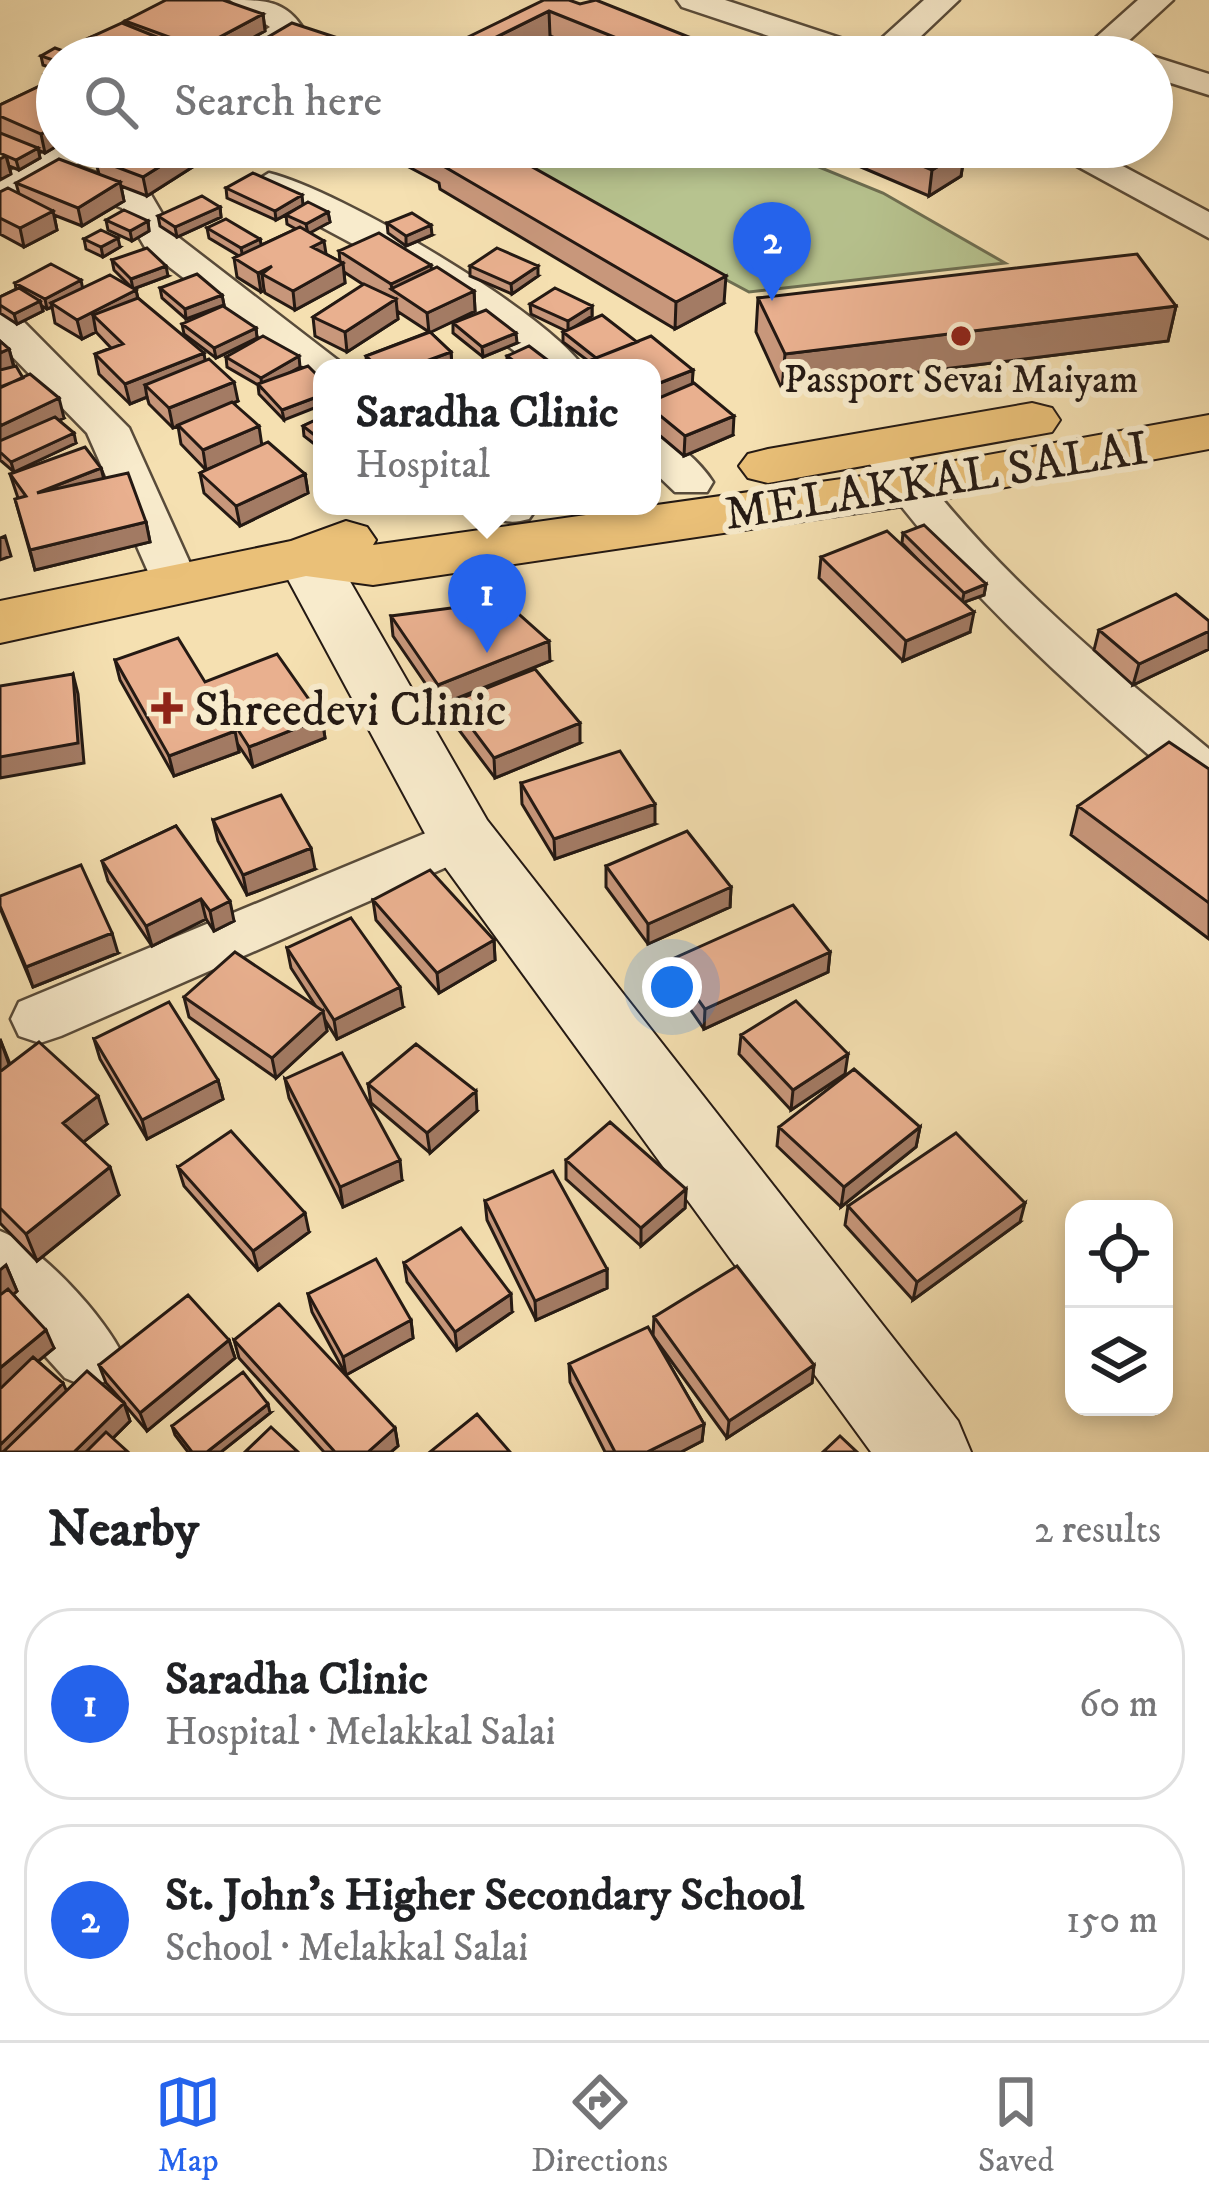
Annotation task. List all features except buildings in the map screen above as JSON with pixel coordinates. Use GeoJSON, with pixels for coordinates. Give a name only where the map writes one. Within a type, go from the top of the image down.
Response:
{"type":"FeatureCollection","features":[{"type":"Feature","properties":{"kind":"main road","name":"MELAKKAL SALAI"},"geometry":{"type":"LineString","coordinates":[[661,510],[892,466],[1209,393]]}},
{"type":"Feature","properties":{"kind":"main road","name":"MELAKKAL SALAI"},"geometry":{"type":"LineString","coordinates":[[665,472],[892,466],[1209,432]]}},
{"type":"Feature","properties":{"kind":"main road","name":"MELAKKAL SALAI"},"geometry":{"type":"LineString","coordinates":[[0,622],[174,581],[306,557],[371,530],[467,515]]}},
{"type":"Feature","properties":{"kind":"main road","name":"MELAKKAL SALAI"},"geometry":{"type":"LineString","coordinates":[[306,557],[374,565],[636,515]]}},
{"type":"Feature","properties":{"kind":"street"},"geometry":{"type":"LineString","coordinates":[[246,0],[281,18],[288,30],[277,36]]}},
{"type":"Feature","properties":{"kind":"street"},"geometry":{"type":"LineString","coordinates":[[693,0],[802,36]]}},
{"type":"Feature","properties":{"kind":"street"},"geometry":{"type":"LineString","coordinates":[[903,36],[943,0]]}},
{"type":"Feature","properties":{"kind":"street"},"geometry":{"type":"LineString","coordinates":[[1124,36],[1157,0]]}},
{"type":"Feature","properties":{"kind":"street"},"geometry":{"type":"LineString","coordinates":[[1173,72],[1209,85]]}},
{"type":"Feature","properties":{"kind":"street"},"geometry":{"type":"LineString","coordinates":[[0,192],[42,168]]}},
{"type":"Feature","properties":{"kind":"street"},"geometry":{"type":"LineString","coordinates":[[83,168],[137,201],[159,241],[314,359]]}},
{"type":"Feature","properties":{"kind":"street"},"geometry":{"type":"LineString","coordinates":[[1099,168],[1209,227]]}},
{"type":"Feature","properties":{"kind":"street"},"geometry":{"type":"LineString","coordinates":[[269,184],[374,235],[449,280],[551,359]]}},
{"type":"Feature","properties":{"kind":"street"},"geometry":{"type":"LineString","coordinates":[[0,321],[106,428],[174,581]]}},
{"type":"Feature","properties":{"kind":"street"},"geometry":{"type":"LineString","coordinates":[[892,466],[978,573],[1209,778]]}},
{"type":"Feature","properties":{"kind":"street"},"geometry":{"type":"LineString","coordinates":[[306,557],[462,838],[926,1452]]}},
{"type":"Feature","properties":{"kind":"street"},"geometry":{"type":"LineString","coordinates":[[40,1019],[462,838]]}},
{"type":"Feature","properties":{"kind":"street"},"geometry":{"type":"LineString","coordinates":[[0,1259],[89,1356]]}},
{"type":"Feature","properties":{"kind":"green space"},"geometry":{"type":"Polygon","coordinates":[[[517,168],[822,168],[883,193],[1005,263],[749,292],[517,168]]]}},
{"type":"Feature","properties":{"kind":"place","name":"St. John's Higher Secondary School"},"geometry":{"type":"Point","coordinates":[772,301]}},
{"type":"Feature","properties":{"kind":"place","name":"Passport Sevai Maiyam"},"geometry":{"type":"Point","coordinates":[961,336]}},
{"type":"Feature","properties":{"kind":"place","name":"Saradha Clinic"},"geometry":{"type":"Point","coordinates":[487,653]}},
{"type":"Feature","properties":{"kind":"place","name":"Shreedevi Clinic"},"geometry":{"type":"Point","coordinates":[167,708]}}]}
